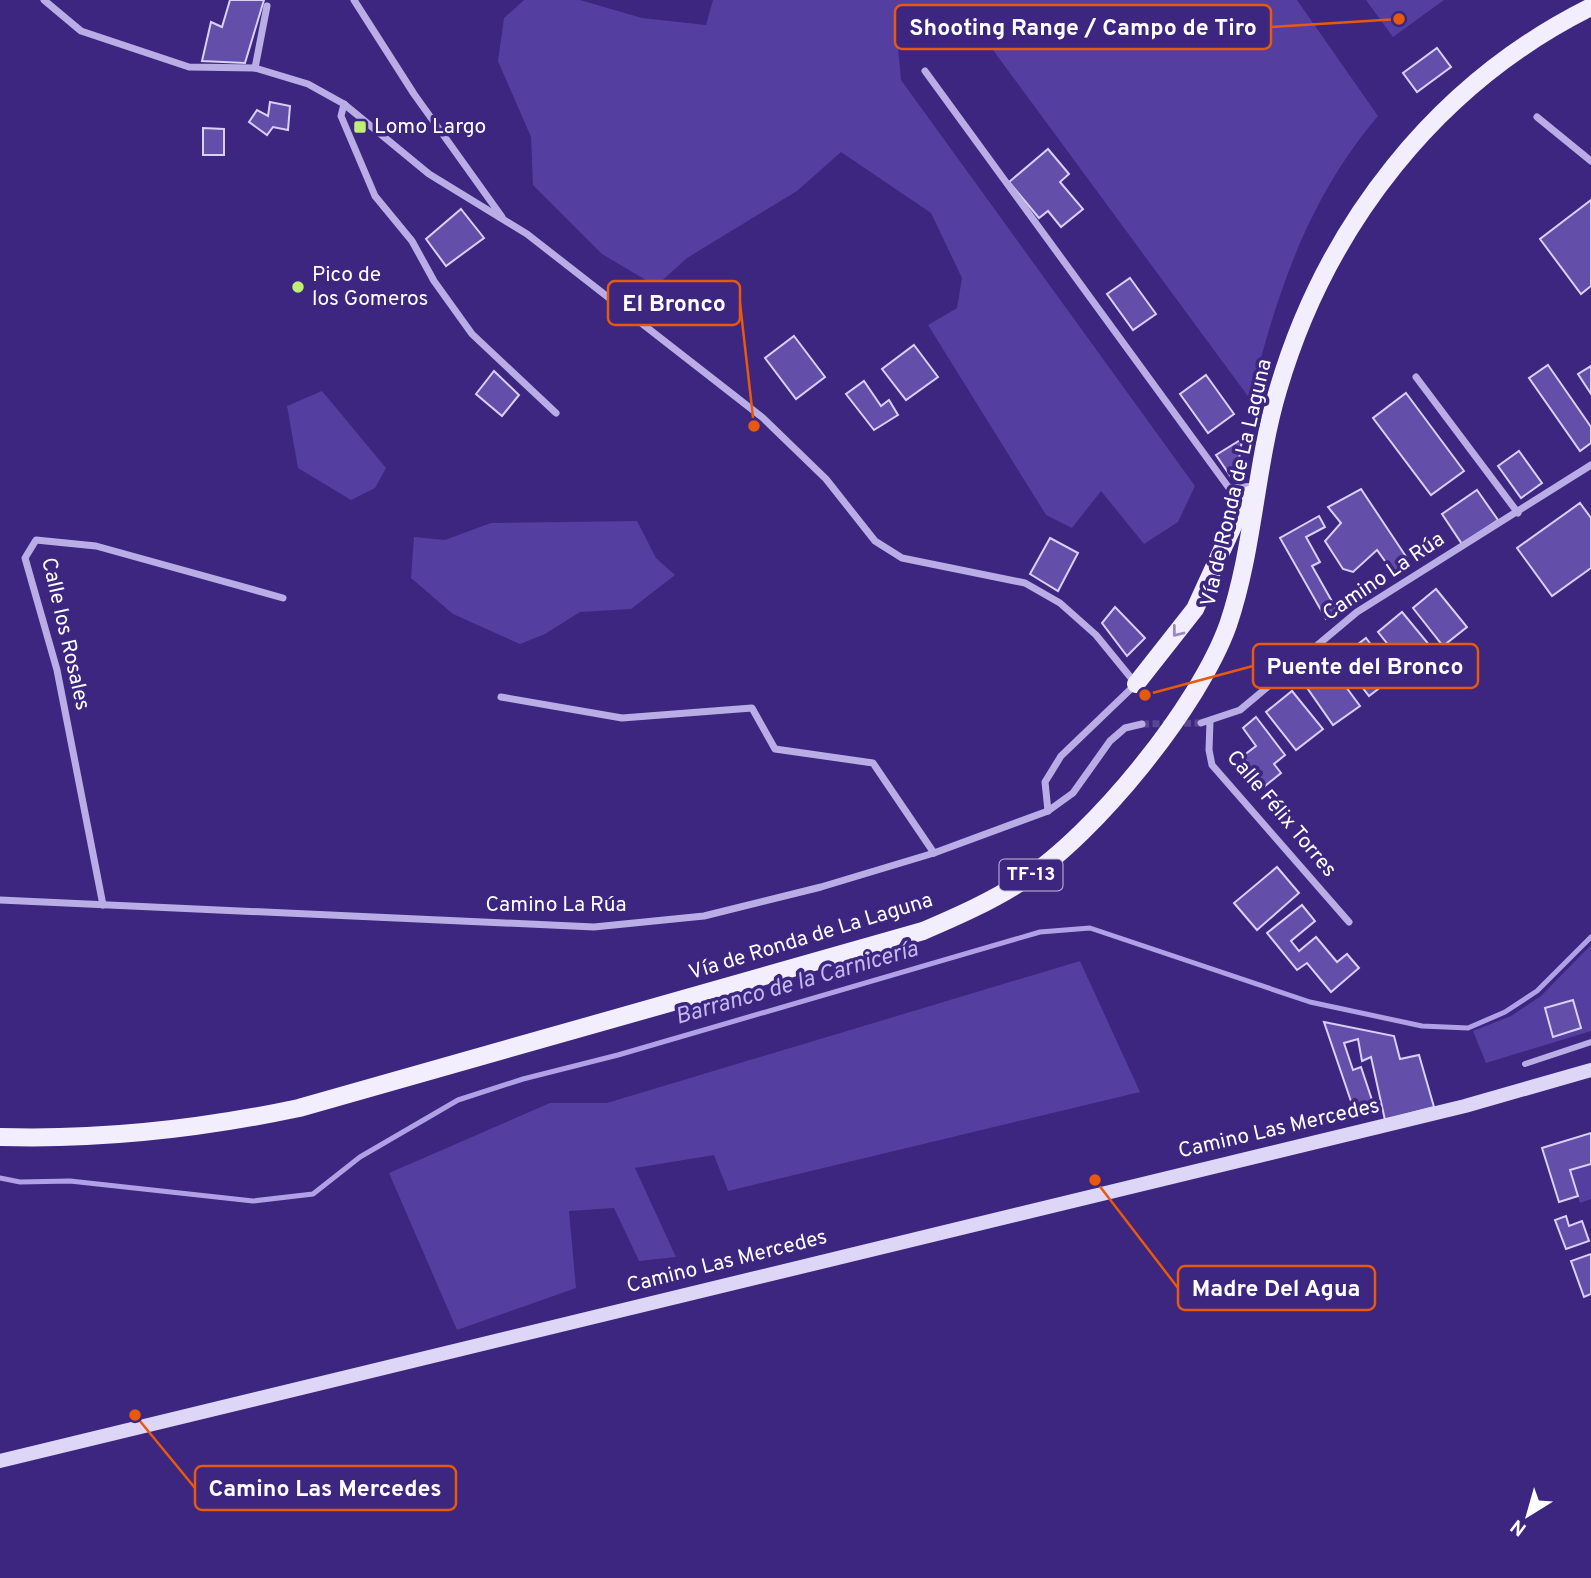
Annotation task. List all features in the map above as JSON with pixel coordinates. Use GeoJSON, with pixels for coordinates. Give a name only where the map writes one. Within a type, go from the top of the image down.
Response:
{"type":"FeatureCollection","features":[{"type":"Feature","properties":{"kind":"main road","name":"Vía de Ronda de La Laguna"},"geometry":{"type":"LineString","coordinates":[[0,1137],[127,1135],[221,1124],[299,1108],[923,931],[974,910],[1026,879],[1061,852],[1094,821],[1171,728],[1204,676],[1227,625],[1245,562],[1256,486],[1278,391],[1302,318],[1329,262],[1358,213],[1397,162],[1438,116],[1492,66],[1591,7]]}},
{"type":"Feature","properties":{"kind":"main road"},"geometry":{"type":"LineString","coordinates":[[1136,684],[1195,610],[1233,526],[1256,486]]}},
{"type":"Feature","properties":{"kind":"main road","name":"Camino Las Mercedes"},"geometry":{"type":"LineString","coordinates":[[0,1461],[1465,1106],[1591,1070]]}},
{"type":"Feature","properties":{"kind":"street"},"geometry":{"type":"LineString","coordinates":[[44,0],[81,31],[189,67],[255,68],[308,84],[344,104],[429,174],[527,234],[763,418],[826,479],[875,541],[902,558],[1024,583],[1060,603],[1096,635],[1136,684],[1061,756],[1045,782],[1048,811]]}},
{"type":"Feature","properties":{"kind":"street"},"geometry":{"type":"LineString","coordinates":[[354,0],[414,94],[504,220]]}},
{"type":"Feature","properties":{"kind":"street"},"geometry":{"type":"LineString","coordinates":[[255,68],[267,6]]}},
{"type":"Feature","properties":{"kind":"street"},"geometry":{"type":"LineString","coordinates":[[925,71],[1229,488],[1256,486]]}},
{"type":"Feature","properties":{"kind":"street"},"geometry":{"type":"LineString","coordinates":[[344,104],[341,116],[375,196],[412,241],[434,281],[472,334],[556,413]]}},
{"type":"Feature","properties":{"kind":"street"},"geometry":{"type":"LineString","coordinates":[[1536,117],[1591,161]]}},
{"type":"Feature","properties":{"kind":"street"},"geometry":{"type":"LineString","coordinates":[[1416,377],[1518,513]]}},
{"type":"Feature","properties":{"kind":"street","name":"Camino La Rúa"},"geometry":{"type":"LineString","coordinates":[[1205,722],[1240,710],[1357,612],[1591,465]]}},
{"type":"Feature","properties":{"kind":"street","name":"Calle los Rosales"},"geometry":{"type":"LineString","coordinates":[[103,905],[57,670],[24,558],[36,540],[96,546],[283,598]]}},
{"type":"Feature","properties":{"kind":"street"},"geometry":{"type":"LineString","coordinates":[[501,697],[622,718],[752,708],[775,749],[873,763],[934,853]]}},
{"type":"Feature","properties":{"kind":"street","name":"Calle Félix Torres"},"geometry":{"type":"LineString","coordinates":[[1205,722],[1212,765],[1349,922]]}},
{"type":"Feature","properties":{"kind":"street","name":"Camino La Rúa"},"geometry":{"type":"LineString","coordinates":[[0,900],[594,927],[704,916],[821,887],[934,853],[1048,811],[1073,793],[1110,741],[1125,729],[1142,724]]}},
{"type":"Feature","properties":{"kind":"street"},"geometry":{"type":"LineString","coordinates":[[1525,1064],[1591,1042]]}},
{"type":"Feature","properties":{"kind":"shaded area"},"geometry":{"type":"Polygon","coordinates":[[[524,0],[580,0],[642,18],[706,25],[713,0],[1297,0],[1378,116],[1353,148],[1313,215],[1271,322],[1250,399],[959,4],[897,37],[901,80],[1195,486],[1178,522],[1144,544],[1101,491],[1072,528],[1046,515],[928,325],[957,308],[962,278],[931,213],[841,152],[797,191],[687,258],[656,286],[602,254],[533,185],[531,137],[498,61],[504,18],[524,0]]]}},
{"type":"Feature","properties":{"kind":"shaded area"},"geometry":{"type":"Polygon","coordinates":[[[1366,0],[1444,0],[1393,37],[1366,0]]]}},
{"type":"Feature","properties":{"kind":"shaded area"},"geometry":{"type":"Polygon","coordinates":[[[322,391],[386,468],[375,488],[351,500],[298,468],[287,406],[322,391]]]}},
{"type":"Feature","properties":{"kind":"shaded area"},"geometry":{"type":"Polygon","coordinates":[[[637,521],[656,558],[675,575],[631,609],[580,612],[545,634],[520,644],[453,614],[411,578],[414,537],[445,540],[491,523],[637,521]]]}},
{"type":"Feature","properties":{"kind":"shaded area"},"geometry":{"type":"Polygon","coordinates":[[[1591,945],[1591,1031],[1486,1063],[1473,1031],[1511,1016],[1541,996],[1591,945]]]}},
{"type":"Feature","properties":{"kind":"shaded area"},"geometry":{"type":"Polygon","coordinates":[[[1080,961],[1140,1092],[728,1191],[714,1155],[635,1168],[676,1257],[639,1261],[614,1208],[569,1211],[576,1288],[457,1330],[389,1173],[550,1103],[607,1103],[1080,961]]]}},
{"type":"Feature","properties":{"kind":"shaded area"},"geometry":{"type":"Polygon","coordinates":[[[1591,1164],[1591,1199],[1580,1203],[1570,1170],[1591,1164]]]}},
{"type":"Feature","properties":{"kind":"building"},"geometry":{"type":"Polygon","coordinates":[[[230,0],[264,0],[245,63],[202,61],[211,22],[222,27],[230,0]]]}},
{"type":"Feature","properties":{"kind":"building"},"geometry":{"type":"Polygon","coordinates":[[[1437,48],[1451,67],[1417,92],[1403,73],[1437,48]]]}},
{"type":"Feature","properties":{"kind":"building"},"geometry":{"type":"Polygon","coordinates":[[[270,102],[290,106],[288,130],[273,127],[267,135],[249,122],[257,110],[268,116],[270,102]]]}},
{"type":"Feature","properties":{"kind":"building"},"geometry":{"type":"Polygon","coordinates":[[[203,128],[224,129],[224,155],[203,155],[203,128]]]}},
{"type":"Feature","properties":{"kind":"building"},"geometry":{"type":"Polygon","coordinates":[[[1048,149],[1069,174],[1060,182],[1083,209],[1061,227],[1048,211],[1039,218],[1009,182],[1048,149]]]}},
{"type":"Feature","properties":{"kind":"building"},"geometry":{"type":"Polygon","coordinates":[[[1591,200],[1591,286],[1581,294],[1540,239],[1591,200]]]}},
{"type":"Feature","properties":{"kind":"building"},"geometry":{"type":"Polygon","coordinates":[[[461,209],[484,238],[446,266],[426,239],[461,209]]]}},
{"type":"Feature","properties":{"kind":"building"},"geometry":{"type":"Polygon","coordinates":[[[1130,278],[1156,314],[1133,330],[1107,294],[1130,278]]]}},
{"type":"Feature","properties":{"kind":"building"},"geometry":{"type":"Polygon","coordinates":[[[794,336],[825,377],[796,399],[765,358],[794,336]]]}},
{"type":"Feature","properties":{"kind":"building"},"geometry":{"type":"Polygon","coordinates":[[[914,345],[938,377],[906,400],[882,369],[914,345]]]}},
{"type":"Feature","properties":{"kind":"building"},"geometry":{"type":"Polygon","coordinates":[[[1548,365],[1591,427],[1591,443],[1580,451],[1529,378],[1548,365]]]}},
{"type":"Feature","properties":{"kind":"building"},"geometry":{"type":"Polygon","coordinates":[[[1591,366],[1591,394],[1578,374],[1591,366]]]}},
{"type":"Feature","properties":{"kind":"building"},"geometry":{"type":"Polygon","coordinates":[[[494,371],[519,395],[502,416],[476,394],[494,371]]]}},
{"type":"Feature","properties":{"kind":"building"},"geometry":{"type":"Polygon","coordinates":[[[1206,375],[1234,414],[1208,433],[1180,394],[1206,375]]]}},
{"type":"Feature","properties":{"kind":"building"},"geometry":{"type":"Polygon","coordinates":[[[864,381],[881,406],[889,400],[898,415],[874,430],[846,394],[864,381]]]}},
{"type":"Feature","properties":{"kind":"building"},"geometry":{"type":"Polygon","coordinates":[[[1406,393],[1464,471],[1431,495],[1373,418],[1406,393]]]}},
{"type":"Feature","properties":{"kind":"building"},"geometry":{"type":"Polygon","coordinates":[[[1242,439],[1237,475],[1231,477],[1216,455],[1242,439]]]}},
{"type":"Feature","properties":{"kind":"building"},"geometry":{"type":"Polygon","coordinates":[[[1519,451],[1542,483],[1521,498],[1498,466],[1519,451]]]}},
{"type":"Feature","properties":{"kind":"building"},"geometry":{"type":"Polygon","coordinates":[[[1361,489],[1409,561],[1395,575],[1377,550],[1353,572],[1343,569],[1325,541],[1341,523],[1328,507],[1361,489]]]}},
{"type":"Feature","properties":{"kind":"building"},"geometry":{"type":"Polygon","coordinates":[[[1477,490],[1498,520],[1462,544],[1442,514],[1477,490]]]}},
{"type":"Feature","properties":{"kind":"building"},"geometry":{"type":"Polygon","coordinates":[[[1580,503],[1591,518],[1591,568],[1552,596],[1517,548],[1580,503]]]}},
{"type":"Feature","properties":{"kind":"building"},"geometry":{"type":"Polygon","coordinates":[[[1319,516],[1325,527],[1306,537],[1320,562],[1312,566],[1338,612],[1326,619],[1280,538],[1319,516]]]}},
{"type":"Feature","properties":{"kind":"building"},"geometry":{"type":"Polygon","coordinates":[[[1050,538],[1078,553],[1058,591],[1030,574],[1050,538]]]}},
{"type":"Feature","properties":{"kind":"building"},"geometry":{"type":"Polygon","coordinates":[[[1436,589],[1467,627],[1443,646],[1413,608],[1436,589]]]}},
{"type":"Feature","properties":{"kind":"building"},"geometry":{"type":"Polygon","coordinates":[[[1115,607],[1145,638],[1127,656],[1102,623],[1115,607]]]}},
{"type":"Feature","properties":{"kind":"building"},"geometry":{"type":"Polygon","coordinates":[[[1402,612],[1431,647],[1406,667],[1378,632],[1402,612]]]}},
{"type":"Feature","properties":{"kind":"building"},"geometry":{"type":"Polygon","coordinates":[[[1366,638],[1395,676],[1369,696],[1340,658],[1366,638]]]}},
{"type":"Feature","properties":{"kind":"building"},"geometry":{"type":"Polygon","coordinates":[[[1329,664],[1360,706],[1333,725],[1303,682],[1329,664]]]}},
{"type":"Feature","properties":{"kind":"building"},"geometry":{"type":"Polygon","coordinates":[[[1292,691],[1323,729],[1296,750],[1266,712],[1292,691]]]}},
{"type":"Feature","properties":{"kind":"building"},"geometry":{"type":"Polygon","coordinates":[[[1256,717],[1285,755],[1274,764],[1281,773],[1265,786],[1243,756],[1256,746],[1243,728],[1256,717]]]}},
{"type":"Feature","properties":{"kind":"building"},"geometry":{"type":"Polygon","coordinates":[[[1277,867],[1299,893],[1257,930],[1234,903],[1277,867]]]}},
{"type":"Feature","properties":{"kind":"building"},"geometry":{"type":"Polygon","coordinates":[[[1302,905],[1315,921],[1291,941],[1299,951],[1316,937],[1337,962],[1347,954],[1359,968],[1331,992],[1307,963],[1297,970],[1267,933],[1302,905]]]}},
{"type":"Feature","properties":{"kind":"building"},"geometry":{"type":"Polygon","coordinates":[[[1573,1000],[1581,1028],[1553,1037],[1545,1008],[1573,1000]]]}},
{"type":"Feature","properties":{"kind":"building"},"geometry":{"type":"Polygon","coordinates":[[[1324,1022],[1394,1036],[1400,1059],[1419,1055],[1434,1107],[1385,1120],[1371,1057],[1362,1061],[1358,1039],[1344,1043],[1353,1070],[1361,1067],[1373,1103],[1354,1110],[1324,1022]]]}},
{"type":"Feature","properties":{"kind":"building"},"geometry":{"type":"Polygon","coordinates":[[[1591,1133],[1591,1164],[1570,1170],[1578,1196],[1559,1202],[1542,1148],[1591,1133]]]}},
{"type":"Feature","properties":{"kind":"building"},"geometry":{"type":"Polygon","coordinates":[[[1566,1216],[1569,1226],[1582,1221],[1589,1241],[1566,1249],[1555,1220],[1566,1216]]]}},
{"type":"Feature","properties":{"kind":"building"},"geometry":{"type":"Polygon","coordinates":[[[1591,1254],[1591,1294],[1584,1297],[1571,1261],[1591,1254]]]}},
{"type":"Feature","properties":{"kind":"waterway","name":"Barranco de la Carnicería"},"geometry":{"type":"LineString","coordinates":[[0,1178],[20,1182],[70,1181],[253,1201],[313,1194],[360,1157],[458,1100],[523,1079],[618,1055],[1040,932],[1090,928],[1310,1002],[1422,1026],[1468,1028],[1505,1012],[1537,991],[1591,937]]}},
{"type":"Feature","properties":{"kind":"tunnel"},"geometry":{"type":"LineString","coordinates":[[1142,724],[1201,723]]}},
{"type":"Feature","properties":{"kind":"place","name":"Shooting Range / Campo de Tiro"},"geometry":{"type":"Point","coordinates":[1399,19]}},
{"type":"Feature","properties":{"kind":"place","name":"Lomo Largo"},"geometry":{"type":"Point","coordinates":[360,127]}},
{"type":"Feature","properties":{"kind":"place","name":"Pico de los Gomeros"},"geometry":{"type":"Point","coordinates":[298,287]}},
{"type":"Feature","properties":{"kind":"place","name":"El Bronco"},"geometry":{"type":"Point","coordinates":[754,426]}},
{"type":"Feature","properties":{"kind":"place","name":"Puente del Bronco"},"geometry":{"type":"Point","coordinates":[1145,695]}},
{"type":"Feature","properties":{"kind":"place","name":"Madre Del Agua"},"geometry":{"type":"Point","coordinates":[1095,1180]}},
{"type":"Feature","properties":{"kind":"place","name":"Camino Las Mercedes"},"geometry":{"type":"Point","coordinates":[135,1415]}}]}
